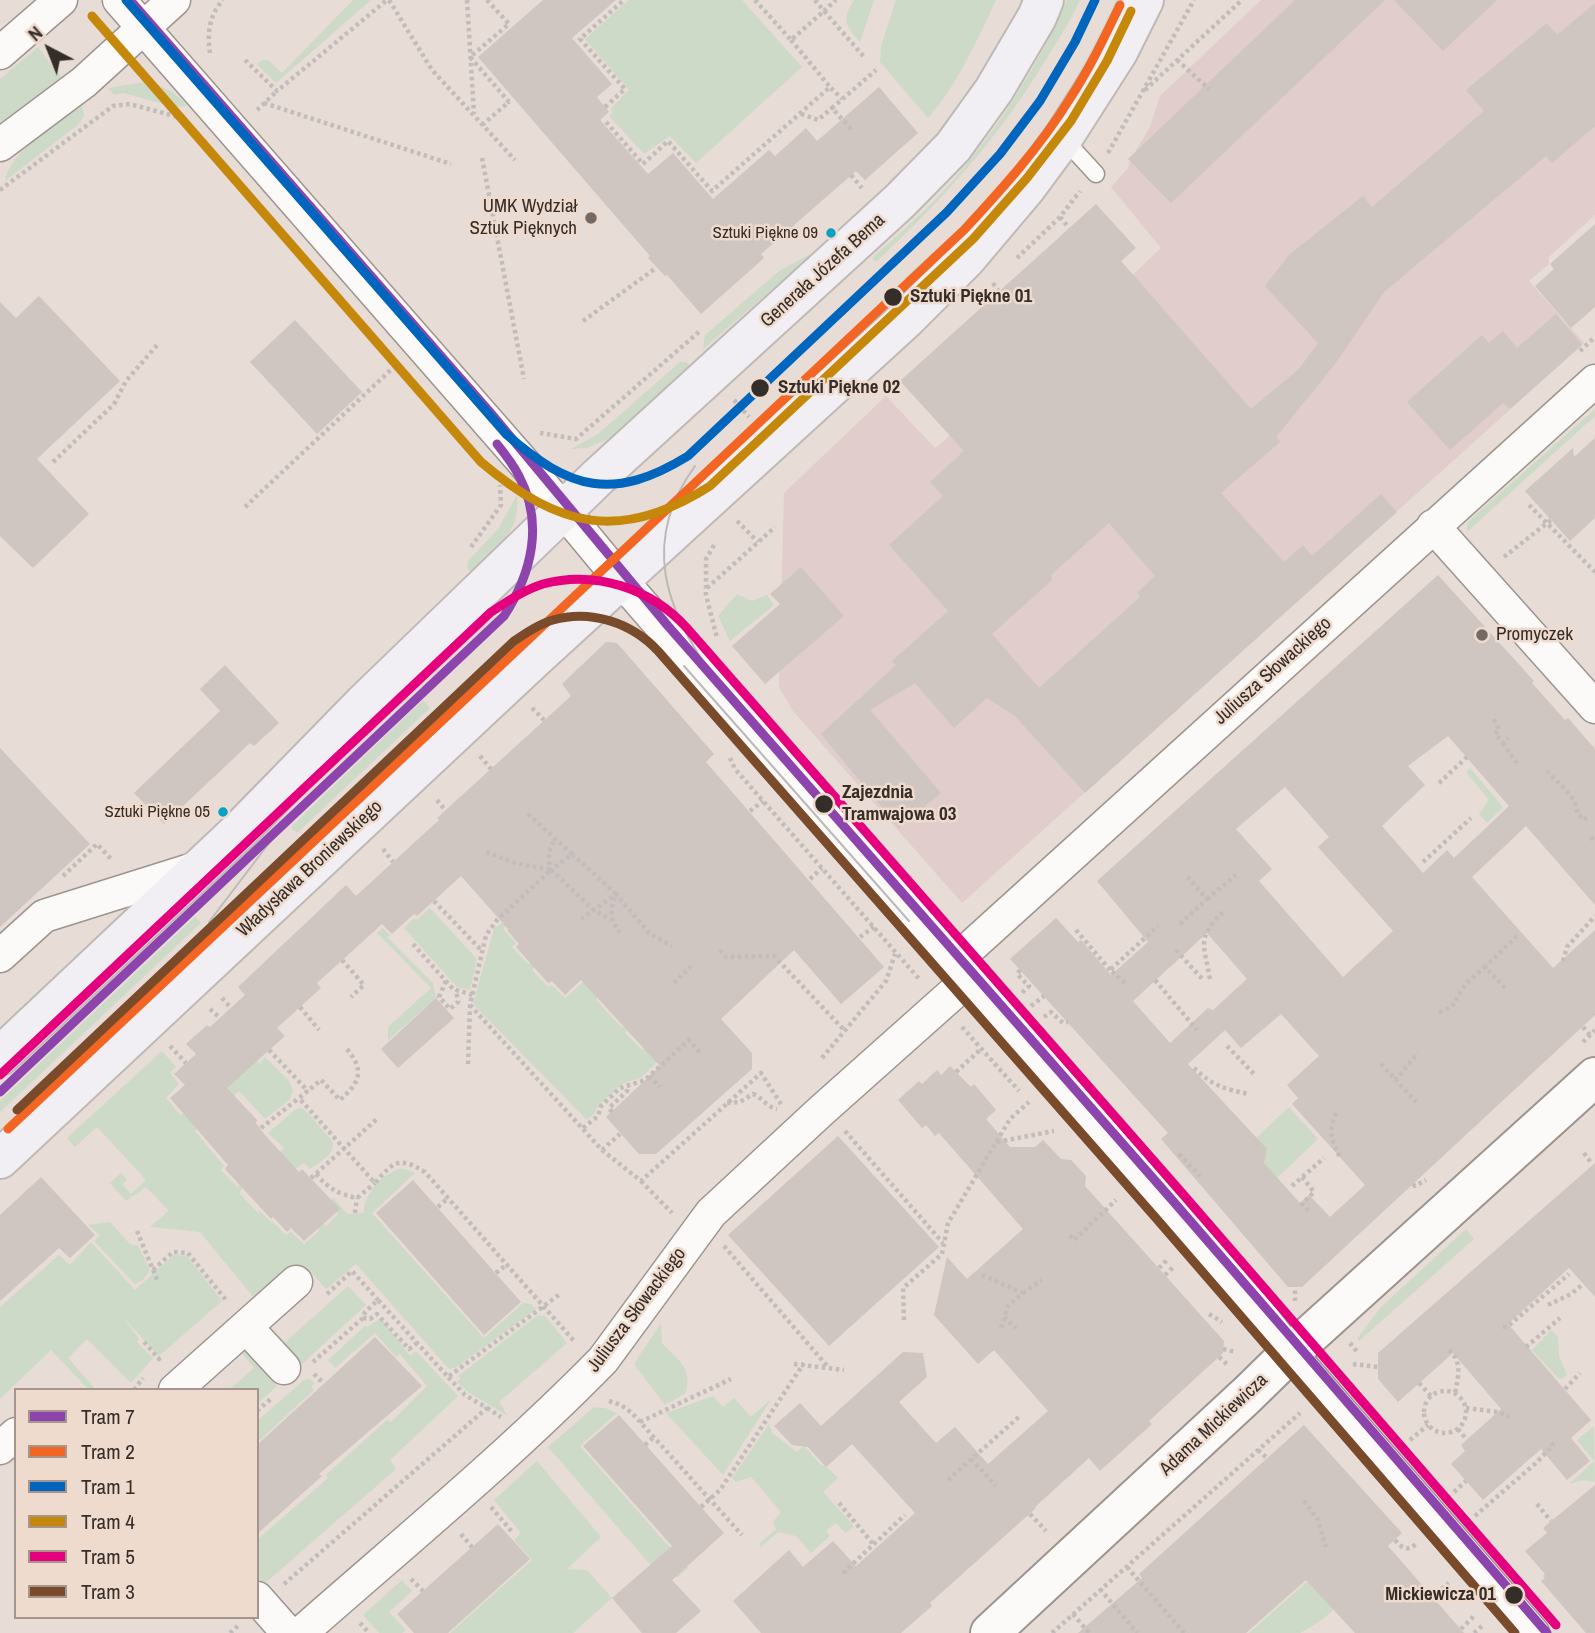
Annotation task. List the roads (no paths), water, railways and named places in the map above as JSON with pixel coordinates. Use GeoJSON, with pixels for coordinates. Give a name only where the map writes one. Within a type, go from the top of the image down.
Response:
{"type":"FeatureCollection","features":[{"type":"Feature","properties":{"kind":"main road","name":"Generała Józefa Bema"},"geometry":{"type":"LineString","coordinates":[[563,510],[709,373],[900,201],[953,147],[994,90],[1037,17],[1044,0]]}},
{"type":"Feature","properties":{"kind":"main road"},"geometry":{"type":"LineString","coordinates":[[621,580],[906,319],[966,259],[1026,188],[1063,138],[1118,52],[1144,0]]}},
{"type":"Feature","properties":{"kind":"main road"},"geometry":{"type":"LineString","coordinates":[[0,1056],[265,805],[445,623],[563,510]]}},
{"type":"Feature","properties":{"kind":"main road","name":"Władysława Broniewskiego"},"geometry":{"type":"LineString","coordinates":[[0,1159],[621,580]]}},
{"type":"Feature","properties":{"kind":"street"},"geometry":{"type":"LineString","coordinates":[[0,53],[61,0]]}},
{"type":"Feature","properties":{"kind":"street"},"geometry":{"type":"LineString","coordinates":[[119,0],[960,972],[1255,1308],[1290,1353],[1533,1633]]}},
{"type":"Feature","properties":{"kind":"street"},"geometry":{"type":"LineString","coordinates":[[0,145],[85,82],[174,0]]}},
{"type":"Feature","properties":{"kind":"street","name":"Juliusza Słowackiego"},"geometry":{"type":"LineString","coordinates":[[301,1633],[511,1448],[597,1366],[705,1236],[732,1191],[1433,526],[1595,381]]}},
{"type":"Feature","properties":{"kind":"street"},"geometry":{"type":"LineString","coordinates":[[1433,526],[1595,707]]}},
{"type":"Feature","properties":{"kind":"street"},"geometry":{"type":"LineString","coordinates":[[0,956],[44,915],[201,866]]}},
{"type":"Feature","properties":{"kind":"street","name":"Adama Mickiewicza"},"geometry":{"type":"LineString","coordinates":[[990,1633],[1191,1441],[1595,1077]]}},
{"type":"Feature","properties":{"kind":"street"},"geometry":{"type":"LineString","coordinates":[[177,1388],[296,1282]]}},
{"type":"Feature","properties":{"kind":"street"},"geometry":{"type":"LineString","coordinates":[[246,1326],[284,1368]]}},
{"type":"Feature","properties":{"kind":"street"},"geometry":{"type":"LineString","coordinates":[[0,1448],[14,1436]]}},
{"type":"Feature","properties":{"kind":"street"},"geometry":{"type":"LineString","coordinates":[[266,1594],[288,1633]]}},
{"type":"Feature","properties":{"kind":"lane"},"geometry":{"type":"LineString","coordinates":[[1063,138],[1098,169]]}},
{"type":"Feature","properties":{"kind":"tram line","name":"1"},"geometry":{"type":"LineString","coordinates":[[126,0],[506,434],[551,468],[572,478],[614,484],[637,480],[661,471],[688,456],[947,212],[1000,154],[1040,101],[1075,42],[1095,0]]}},
{"type":"Feature","properties":{"kind":"tram line","name":"7"},"geometry":{"type":"LineString","coordinates":[[130,0],[489,411],[668,626],[1173,1201],[1547,1633]]}},
{"type":"Feature","properties":{"kind":"tram line","name":"2"},"geometry":{"type":"LineString","coordinates":[[8,1129],[964,230],[1020,167],[1058,117],[1090,65],[1120,5]]}},
{"type":"Feature","properties":{"kind":"tram line","name":"4"},"geometry":{"type":"LineString","coordinates":[[92,16],[481,462],[537,502],[564,514],[591,520],[619,521],[648,516],[678,504],[710,486],[973,239],[1027,178],[1071,121],[1107,61],[1131,11]]}},
{"type":"Feature","properties":{"kind":"tram line","name":"7"},"geometry":{"type":"LineString","coordinates":[[0,1092],[504,616],[522,583],[528,565],[533,530],[527,494],[514,467],[497,444]]}},
{"type":"Feature","properties":{"kind":"tram line"},"geometry":{"type":"LineString","coordinates":[[695,466],[678,494],[668,521],[664,547],[666,574],[682,626],[714,677]]}},
{"type":"Feature","properties":{"kind":"tram line","name":"5"},"geometry":{"type":"LineString","coordinates":[[0,1075],[491,612],[543,584],[582,579],[620,586],[656,602],[686,627],[1556,1625]]}},
{"type":"Feature","properties":{"kind":"tram line","name":"3"},"geometry":{"type":"LineString","coordinates":[[17,1110],[514,641],[538,626],[567,617],[582,616],[610,621],[636,633],[658,651],[1155,1217],[1515,1633]]}},
{"type":"Feature","properties":{"kind":"tram line"},"geometry":{"type":"LineString","coordinates":[[684,666],[909,921]]}},
{"type":"Feature","properties":{"kind":"tram line"},"geometry":{"type":"LineString","coordinates":[[209,922],[282,826]]}},
{"type":"Feature","properties":{"kind":"place","name":"UMK Wydział Sztuk Pięknych"},"geometry":{"type":"Point","coordinates":[591,218]}},
{"type":"Feature","properties":{"kind":"place","name":"Sztuki Piękne 09"},"geometry":{"type":"Point","coordinates":[831,233]}},
{"type":"Feature","properties":{"kind":"place","name":"Sztuki Piękne 01"},"geometry":{"type":"Point","coordinates":[893,297]}},
{"type":"Feature","properties":{"kind":"place","name":"Sztuki Piękne 02"},"geometry":{"type":"Point","coordinates":[760,388]}},
{"type":"Feature","properties":{"kind":"place","name":"Promyczek"},"geometry":{"type":"Point","coordinates":[1482,635]}},
{"type":"Feature","properties":{"kind":"place","name":"Zajezdnia Tramwajowa 03"},"geometry":{"type":"Point","coordinates":[824,804]}},
{"type":"Feature","properties":{"kind":"place","name":"Sztuki Piękne 05"},"geometry":{"type":"Point","coordinates":[223,812]}},
{"type":"Feature","properties":{"kind":"place","name":"Mickiewicza 01"},"geometry":{"type":"Point","coordinates":[1514,1595]}}]}
